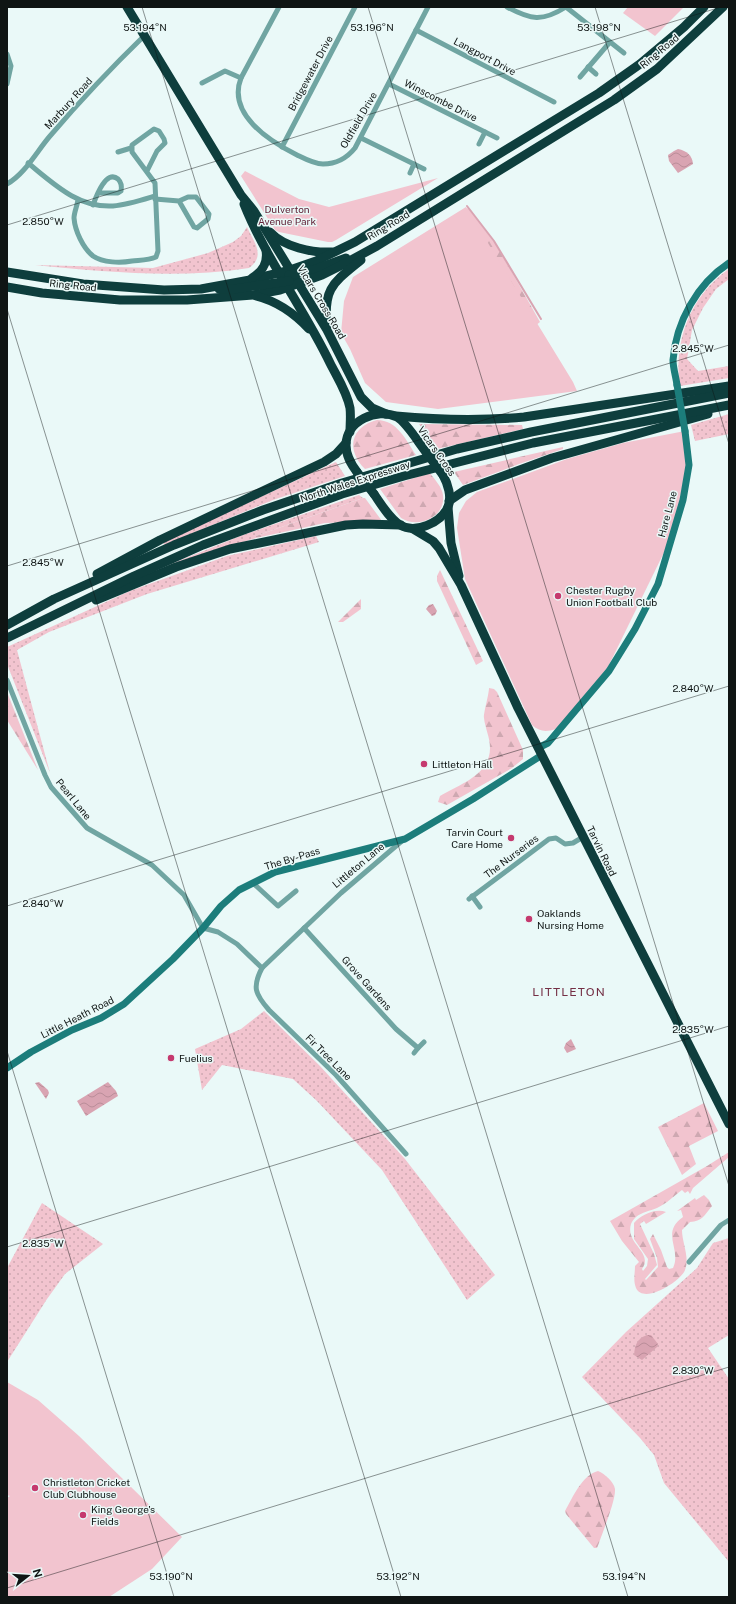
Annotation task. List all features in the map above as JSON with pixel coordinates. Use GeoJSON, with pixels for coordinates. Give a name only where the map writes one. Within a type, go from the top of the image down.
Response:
{"type":"FeatureCollection","features":[{"type":"Feature","properties":{"kind":"highway","name":"Vicars Cross Road"},"geometry":{"type":"LineString","coordinates":[[127,7],[241,195],[254,211],[327,330],[361,397],[372,408],[386,414]]}},
{"type":"Feature","properties":{"kind":"highway","name":"Ring Road"},"geometry":{"type":"LineString","coordinates":[[7,287],[42,293],[120,300],[187,300],[253,295],[271,292],[287,284],[294,276],[355,242],[599,93],[640,64],[684,27],[704,7]]}},
{"type":"Feature","properties":{"kind":"highway","name":"Ring Road"},"geometry":{"type":"LineString","coordinates":[[294,276],[331,270],[377,246],[614,100],[657,69],[723,7]]}},
{"type":"Feature","properties":{"kind":"highway","name":"Vicars Cross Road"},"geometry":{"type":"LineString","coordinates":[[241,195],[252,222],[266,249],[321,344],[347,398],[351,417],[350,432]]}},
{"type":"Feature","properties":{"kind":"highway"},"geometry":{"type":"LineString","coordinates":[[263,226],[285,243],[320,252],[338,251]]}},
{"type":"Feature","properties":{"kind":"highway"},"geometry":{"type":"LineString","coordinates":[[327,330],[327,301],[333,285],[340,276],[377,246]]}},
{"type":"Feature","properties":{"kind":"highway"},"geometry":{"type":"LineString","coordinates":[[250,280],[263,268],[267,259],[266,249]]}},
{"type":"Feature","properties":{"kind":"highway","name":"Ring Road"},"geometry":{"type":"LineString","coordinates":[[7,272],[83,284],[164,290],[201,289],[280,273]]}},
{"type":"Feature","properties":{"kind":"highway"},"geometry":{"type":"LineString","coordinates":[[280,273],[294,276]]}},
{"type":"Feature","properties":{"kind":"highway"},"geometry":{"type":"LineString","coordinates":[[201,289],[234,289],[287,284]]}},
{"type":"Feature","properties":{"kind":"highway"},"geometry":{"type":"LineString","coordinates":[[253,295],[268,300],[290,312],[305,325],[321,344]]}},
{"type":"Feature","properties":{"kind":"highway"},"geometry":{"type":"LineString","coordinates":[[54,599],[160,540],[324,462],[336,454],[346,443],[350,432],[356,423],[366,416],[378,413],[396,416],[449,420],[512,418],[729,386]]}},
{"type":"Feature","properties":{"kind":"highway","name":"North Wales Expressway"},"geometry":{"type":"LineString","coordinates":[[7,625],[54,599],[174,545],[263,510],[385,470],[457,449],[531,432],[729,393]]}},
{"type":"Feature","properties":{"kind":"highway"},"geometry":{"type":"LineString","coordinates":[[413,529],[434,522],[448,504],[465,490],[552,458],[729,406]]}},
{"type":"Feature","properties":{"kind":"highway","name":"North Wales Expressway"},"geometry":{"type":"LineString","coordinates":[[7,638],[134,576],[203,545],[342,494],[426,470],[533,443],[729,406]]}},
{"type":"Feature","properties":{"kind":"highway","name":"Vicars Cross"},"geometry":{"type":"LineString","coordinates":[[396,416],[405,425],[443,475],[449,489],[448,504]]}},
{"type":"Feature","properties":{"kind":"highway"},"geometry":{"type":"LineString","coordinates":[[346,443],[348,456],[357,472],[389,515],[401,526]]}},
{"type":"Feature","properties":{"kind":"highway"},"geometry":{"type":"LineString","coordinates":[[448,504],[452,543],[461,585]]}},
{"type":"Feature","properties":{"kind":"highway"},"geometry":{"type":"LineString","coordinates":[[49,617],[89,603],[176,567],[230,549],[346,525],[363,524],[401,526],[413,529],[433,541],[439,548],[461,585]]}},
{"type":"Feature","properties":{"kind":"highway","name":"Tarvin Road"},"geometry":{"type":"LineString","coordinates":[[461,585],[499,670],[729,1124]]}},
{"type":"Feature","properties":{"kind":"street","name":"Oldfield Drive"},"geometry":{"type":"LineString","coordinates":[[279,7],[242,78],[238,87],[238,99],[241,106],[256,127],[268,138],[282,147],[311,161],[322,164],[331,164],[348,156],[361,138],[428,7]]}},
{"type":"Feature","properties":{"kind":"street","name":"Bridgewater Drive"},"geometry":{"type":"LineString","coordinates":[[282,147],[355,7]]}},
{"type":"Feature","properties":{"kind":"street"},"geometry":{"type":"LineString","coordinates":[[507,7],[530,18],[549,17],[566,7],[624,52]]}},
{"type":"Feature","properties":{"kind":"street","name":"Langport Drive"},"geometry":{"type":"LineString","coordinates":[[416,30],[554,102]]}},
{"type":"Feature","properties":{"kind":"street","name":"Marbury Road"},"geometry":{"type":"LineString","coordinates":[[7,184],[15,178],[49,137],[109,70],[144,36]]}},
{"type":"Feature","properties":{"kind":"street"},"geometry":{"type":"LineString","coordinates":[[580,77],[610,42]]}},
{"type":"Feature","properties":{"kind":"street"},"geometry":{"type":"LineString","coordinates":[[7,54],[11,66],[7,84]]}},
{"type":"Feature","properties":{"kind":"street"},"geometry":{"type":"LineString","coordinates":[[588,67],[596,74]]}},
{"type":"Feature","properties":{"kind":"street"},"geometry":{"type":"LineString","coordinates":[[202,83],[225,71],[242,78]]}},
{"type":"Feature","properties":{"kind":"street","name":"Winscombe Drive"},"geometry":{"type":"LineString","coordinates":[[389,84],[497,138]]}},
{"type":"Feature","properties":{"kind":"street"},"geometry":{"type":"LineString","coordinates":[[542,103],[545,97]]}},
{"type":"Feature","properties":{"kind":"street"},"geometry":{"type":"LineString","coordinates":[[118,152],[131,148],[132,145],[154,129],[159,131],[165,143],[157,151],[146,171]]}},
{"type":"Feature","properties":{"kind":"street","name":"Winscombe Drive"},"geometry":{"type":"LineString","coordinates":[[479,144],[485,132]]}},
{"type":"Feature","properties":{"kind":"street"},"geometry":{"type":"LineString","coordinates":[[361,138],[424,169]]}},
{"type":"Feature","properties":{"kind":"street"},"geometry":{"type":"LineString","coordinates":[[78,200],[74,218],[78,234],[84,245],[94,256],[101,259],[127,262],[156,257],[158,251],[155,183],[132,152],[131,148]]}},
{"type":"Feature","properties":{"kind":"street"},"geometry":{"type":"LineString","coordinates":[[28,163],[59,188],[78,200],[93,205],[114,206],[155,198],[179,201],[188,197],[196,197],[209,214],[208,219],[197,228],[194,227],[179,201]]}},
{"type":"Feature","properties":{"kind":"street"},"geometry":{"type":"LineString","coordinates":[[410,173],[414,164]]}},
{"type":"Feature","properties":{"kind":"street"},"geometry":{"type":"LineString","coordinates":[[93,205],[98,193],[103,184],[110,177],[117,178],[121,184],[121,190],[118,192],[98,193]]}},
{"type":"Feature","properties":{"kind":"street","name":"Hare Lane"},"geometry":{"type":"LineString","coordinates":[[540,751],[609,671],[635,629],[658,584],[683,500],[689,466],[685,431],[673,361],[677,340],[685,316],[698,292],[711,277],[729,263]]}},
{"type":"Feature","properties":{"kind":"street","name":"Pearl Lane"},"geometry":{"type":"LineString","coordinates":[[7,680],[51,787],[87,828],[152,865],[161,872],[184,895],[203,928]]}},
{"type":"Feature","properties":{"kind":"street","name":"Littleton Lane"},"geometry":{"type":"LineString","coordinates":[[262,968],[341,892],[405,839],[473,799],[540,751]]}},
{"type":"Feature","properties":{"kind":"street","name":"The Nurseries"},"geometry":{"type":"LineString","coordinates":[[480,907],[471,897],[549,839],[556,838],[565,844],[573,843],[583,837]]}},
{"type":"Feature","properties":{"kind":"street","name":"The By-Pass"},"geometry":{"type":"LineString","coordinates":[[203,928],[221,906],[239,890],[275,872],[405,839]]}},
{"type":"Feature","properties":{"kind":"street"},"geometry":{"type":"LineString","coordinates":[[253,883],[278,906],[296,891]]}},
{"type":"Feature","properties":{"kind":"street"},"geometry":{"type":"LineString","coordinates":[[203,928],[218,932],[237,944],[262,968]]}},
{"type":"Feature","properties":{"kind":"street","name":"Little Heath Road"},"geometry":{"type":"LineString","coordinates":[[7,1068],[30,1052],[72,1030],[101,1018],[124,1004],[173,959],[203,928]]}},
{"type":"Feature","properties":{"kind":"street","name":"Grove Gardens"},"geometry":{"type":"LineString","coordinates":[[304,928],[396,1029],[418,1048]]}},
{"type":"Feature","properties":{"kind":"street","name":"Fir Tree Lane"},"geometry":{"type":"LineString","coordinates":[[262,968],[256,980],[257,991],[261,1001],[336,1075],[406,1154]]}},
{"type":"Feature","properties":{"kind":"street"},"geometry":{"type":"LineString","coordinates":[[414,1053],[424,1042]]}},
{"type":"Feature","properties":{"kind":"street"},"geometry":{"type":"LineString","coordinates":[[689,1262],[721,1225],[729,1220]]}},
{"type":"Feature","properties":{"kind":"green space"},"geometry":{"type":"Polygon","coordinates":[[[628,7],[684,7],[655,36],[623,13],[628,7]]]}},
{"type":"Feature","properties":{"kind":"green space","name":"Dulverton Avenue Park"},"geometry":{"type":"Polygon","coordinates":[[[245,171],[299,199],[329,207],[438,178],[336,240],[328,242],[275,230],[241,176],[245,171]]]}},
{"type":"Feature","properties":{"kind":"green space"},"geometry":{"type":"Polygon","coordinates":[[[466,207],[573,382],[577,391],[438,409],[386,402],[365,383],[341,333],[344,301],[353,277],[466,207]]]}},
{"type":"Feature","properties":{"kind":"green space"},"geometry":{"type":"Polygon","coordinates":[[[468,208],[494,242],[509,267],[540,322],[535,326],[458,214],[468,208]]]}},
{"type":"Feature","properties":{"kind":"green space"},"geometry":{"type":"Polygon","coordinates":[[[247,227],[255,243],[258,254],[257,259],[249,268],[169,274],[115,272],[35,265],[153,268],[208,253],[233,242],[241,236],[247,227]]]}},
{"type":"Feature","properties":{"kind":"green space"},"geometry":{"type":"Polygon","coordinates":[[[729,269],[729,279],[716,289],[703,308],[692,330],[687,359],[698,371],[729,366],[729,378],[680,386],[679,352],[682,336],[688,320],[704,292],[729,269]]]}},
{"type":"Feature","properties":{"kind":"green space"},"geometry":{"type":"Polygon","coordinates":[[[729,414],[729,434],[695,441],[691,425],[729,414]]]}},
{"type":"Feature","properties":{"kind":"green space"},"geometry":{"type":"Polygon","coordinates":[[[377,420],[390,423],[395,427],[405,437],[416,455],[365,469],[355,454],[353,447],[354,440],[356,434],[361,428],[368,423],[377,420]]]}},
{"type":"Feature","properties":{"kind":"green space"},"geometry":{"type":"Polygon","coordinates":[[[419,424],[522,425],[523,429],[437,449],[419,424]]]}},
{"type":"Feature","properties":{"kind":"green space","name":"Chester Rugby Union Football Club"},"geometry":{"type":"Polygon","coordinates":[[[685,431],[688,458],[673,534],[607,669],[556,729],[549,731],[540,730],[532,725],[465,579],[457,528],[459,513],[466,501],[477,492],[567,459],[623,443],[685,431]]]}},
{"type":"Feature","properties":{"kind":"green space"},"geometry":{"type":"Polygon","coordinates":[[[563,447],[563,449],[463,485],[454,472],[563,447]]]}},
{"type":"Feature","properties":{"kind":"green space"},"geometry":{"type":"Polygon","coordinates":[[[336,462],[345,476],[273,500],[164,545],[163,542],[336,462]]]}},
{"type":"Feature","properties":{"kind":"green space"},"geometry":{"type":"Polygon","coordinates":[[[430,473],[441,489],[443,495],[443,503],[440,509],[436,515],[423,521],[415,522],[401,518],[380,489],[430,473]]]}},
{"type":"Feature","properties":{"kind":"green space"},"geometry":{"type":"Polygon","coordinates":[[[359,495],[363,498],[256,536],[256,538],[166,566],[243,535],[359,495]]]}},
{"type":"Feature","properties":{"kind":"green space"},"geometry":{"type":"Polygon","coordinates":[[[365,498],[382,521],[325,523],[256,538],[256,536],[365,498]]]}},
{"type":"Feature","properties":{"kind":"green space"},"geometry":{"type":"Polygon","coordinates":[[[316,536],[319,542],[147,594],[49,632],[17,650],[50,773],[7,664],[7,647],[130,591],[227,556],[316,536]]]}},
{"type":"Feature","properties":{"kind":"green space"},"geometry":{"type":"Polygon","coordinates":[[[440,570],[483,661],[476,665],[437,581],[437,576],[440,570]]]}},
{"type":"Feature","properties":{"kind":"green space"},"geometry":{"type":"Polygon","coordinates":[[[361,599],[361,609],[343,622],[338,622],[361,599]]]}},
{"type":"Feature","properties":{"kind":"green space"},"geometry":{"type":"Polygon","coordinates":[[[489,688],[494,689],[497,692],[523,750],[523,759],[512,768],[447,805],[438,802],[440,796],[465,783],[479,772],[489,757],[490,744],[484,716],[489,688]]]}},
{"type":"Feature","properties":{"kind":"green space"},"geometry":{"type":"Polygon","coordinates":[[[7,692],[38,770],[7,720],[7,692]]]}},
{"type":"Feature","properties":{"kind":"green space"},"geometry":{"type":"Polygon","coordinates":[[[264,1011],[320,1066],[405,1159],[495,1275],[467,1300],[382,1170],[317,1101],[293,1079],[222,1065],[202,1090],[195,1049],[241,1029],[264,1011]]]}},
{"type":"Feature","properties":{"kind":"green space"},"geometry":{"type":"Polygon","coordinates":[[[704,1103],[718,1131],[689,1146],[696,1164],[682,1175],[658,1127],[704,1103]]]}},
{"type":"Feature","properties":{"kind":"green space"},"geometry":{"type":"Polygon","coordinates":[[[729,1152],[729,1157],[693,1188],[690,1194],[688,1191],[685,1193],[682,1190],[664,1204],[641,1214],[632,1221],[630,1231],[635,1243],[644,1258],[645,1263],[642,1269],[643,1271],[647,1266],[648,1259],[634,1239],[634,1223],[640,1217],[648,1213],[657,1211],[666,1212],[646,1224],[644,1221],[640,1224],[654,1254],[657,1265],[645,1279],[646,1280],[658,1267],[657,1258],[650,1239],[653,1234],[667,1267],[669,1269],[673,1268],[675,1254],[672,1235],[673,1229],[676,1223],[683,1217],[681,1210],[677,1211],[695,1198],[696,1200],[704,1195],[712,1206],[702,1217],[690,1222],[682,1230],[687,1260],[685,1270],[682,1275],[662,1290],[654,1293],[640,1293],[636,1288],[634,1280],[635,1266],[639,1262],[622,1241],[610,1221],[729,1152]]]}},
{"type":"Feature","properties":{"kind":"green space"},"geometry":{"type":"Polygon","coordinates":[[[42,1203],[103,1244],[65,1274],[47,1299],[7,1362],[7,1268],[42,1203]]]}},
{"type":"Feature","properties":{"kind":"green space"},"geometry":{"type":"Polygon","coordinates":[[[729,1238],[729,1335],[708,1348],[729,1379],[729,1562],[664,1483],[654,1455],[640,1438],[582,1377],[626,1332],[697,1268],[713,1243],[729,1238]]]}},
{"type":"Feature","properties":{"kind":"green space","name":"King George's Fields"},"geometry":{"type":"Polygon","coordinates":[[[7,1382],[38,1400],[79,1436],[182,1537],[152,1569],[109,1597],[7,1597],[7,1498],[10,1496],[7,1495],[7,1382]]]}},
{"type":"Feature","properties":{"kind":"green space"},"geometry":{"type":"Polygon","coordinates":[[[598,1471],[611,1481],[615,1489],[615,1494],[599,1543],[597,1548],[594,1548],[565,1511],[575,1493],[587,1477],[598,1471]]]}},
{"type":"Feature","properties":{"kind":"water"},"geometry":{"type":"Polygon","coordinates":[[[678,149],[684,151],[692,158],[693,164],[678,173],[669,161],[668,155],[678,149]]]}},
{"type":"Feature","properties":{"kind":"water"},"geometry":{"type":"Polygon","coordinates":[[[433,604],[437,611],[435,615],[432,616],[426,609],[429,605],[433,604]]]}},
{"type":"Feature","properties":{"kind":"water"},"geometry":{"type":"Polygon","coordinates":[[[571,1039],[576,1049],[567,1053],[564,1048],[566,1043],[571,1039]]]}},
{"type":"Feature","properties":{"kind":"water"},"geometry":{"type":"Polygon","coordinates":[[[39,1082],[48,1090],[49,1093],[46,1099],[35,1083],[39,1082]]]}},
{"type":"Feature","properties":{"kind":"water"},"geometry":{"type":"Polygon","coordinates":[[[108,1082],[116,1091],[118,1096],[86,1116],[77,1101],[108,1082]]]}},
{"type":"Feature","properties":{"kind":"water"},"geometry":{"type":"Polygon","coordinates":[[[647,1335],[651,1335],[658,1344],[657,1347],[642,1360],[634,1355],[635,1348],[637,1342],[647,1335]]]}},
{"type":"Feature","properties":{"kind":"waterway"},"geometry":{"type":"LineString","coordinates":[[467,206],[494,241],[541,319]]}},
{"type":"Feature","properties":{"kind":"place","name":"Chester Rugby Union Football Club"},"geometry":{"type":"Point","coordinates":[558,596]}},
{"type":"Feature","properties":{"kind":"place","name":"Littleton Hall"},"geometry":{"type":"Point","coordinates":[424,764]}},
{"type":"Feature","properties":{"kind":"place","name":"Tarvin Court Care Home"},"geometry":{"type":"Point","coordinates":[511,838]}},
{"type":"Feature","properties":{"kind":"place","name":"Oaklands Nursing Home"},"geometry":{"type":"Point","coordinates":[529,919]}},
{"type":"Feature","properties":{"kind":"place","name":"Fuelius"},"geometry":{"type":"Point","coordinates":[171,1058]}},
{"type":"Feature","properties":{"kind":"place","name":"Christleton Cricket Club Clubhouse"},"geometry":{"type":"Point","coordinates":[35,1488]}},
{"type":"Feature","properties":{"kind":"place","name":"King George's Fields"},"geometry":{"type":"Point","coordinates":[83,1515]}},
{"type":"Feature","properties":{"kind":"district","name":"LITTLETON"},"geometry":{"type":"Point","coordinates":[569,992]}}]}
